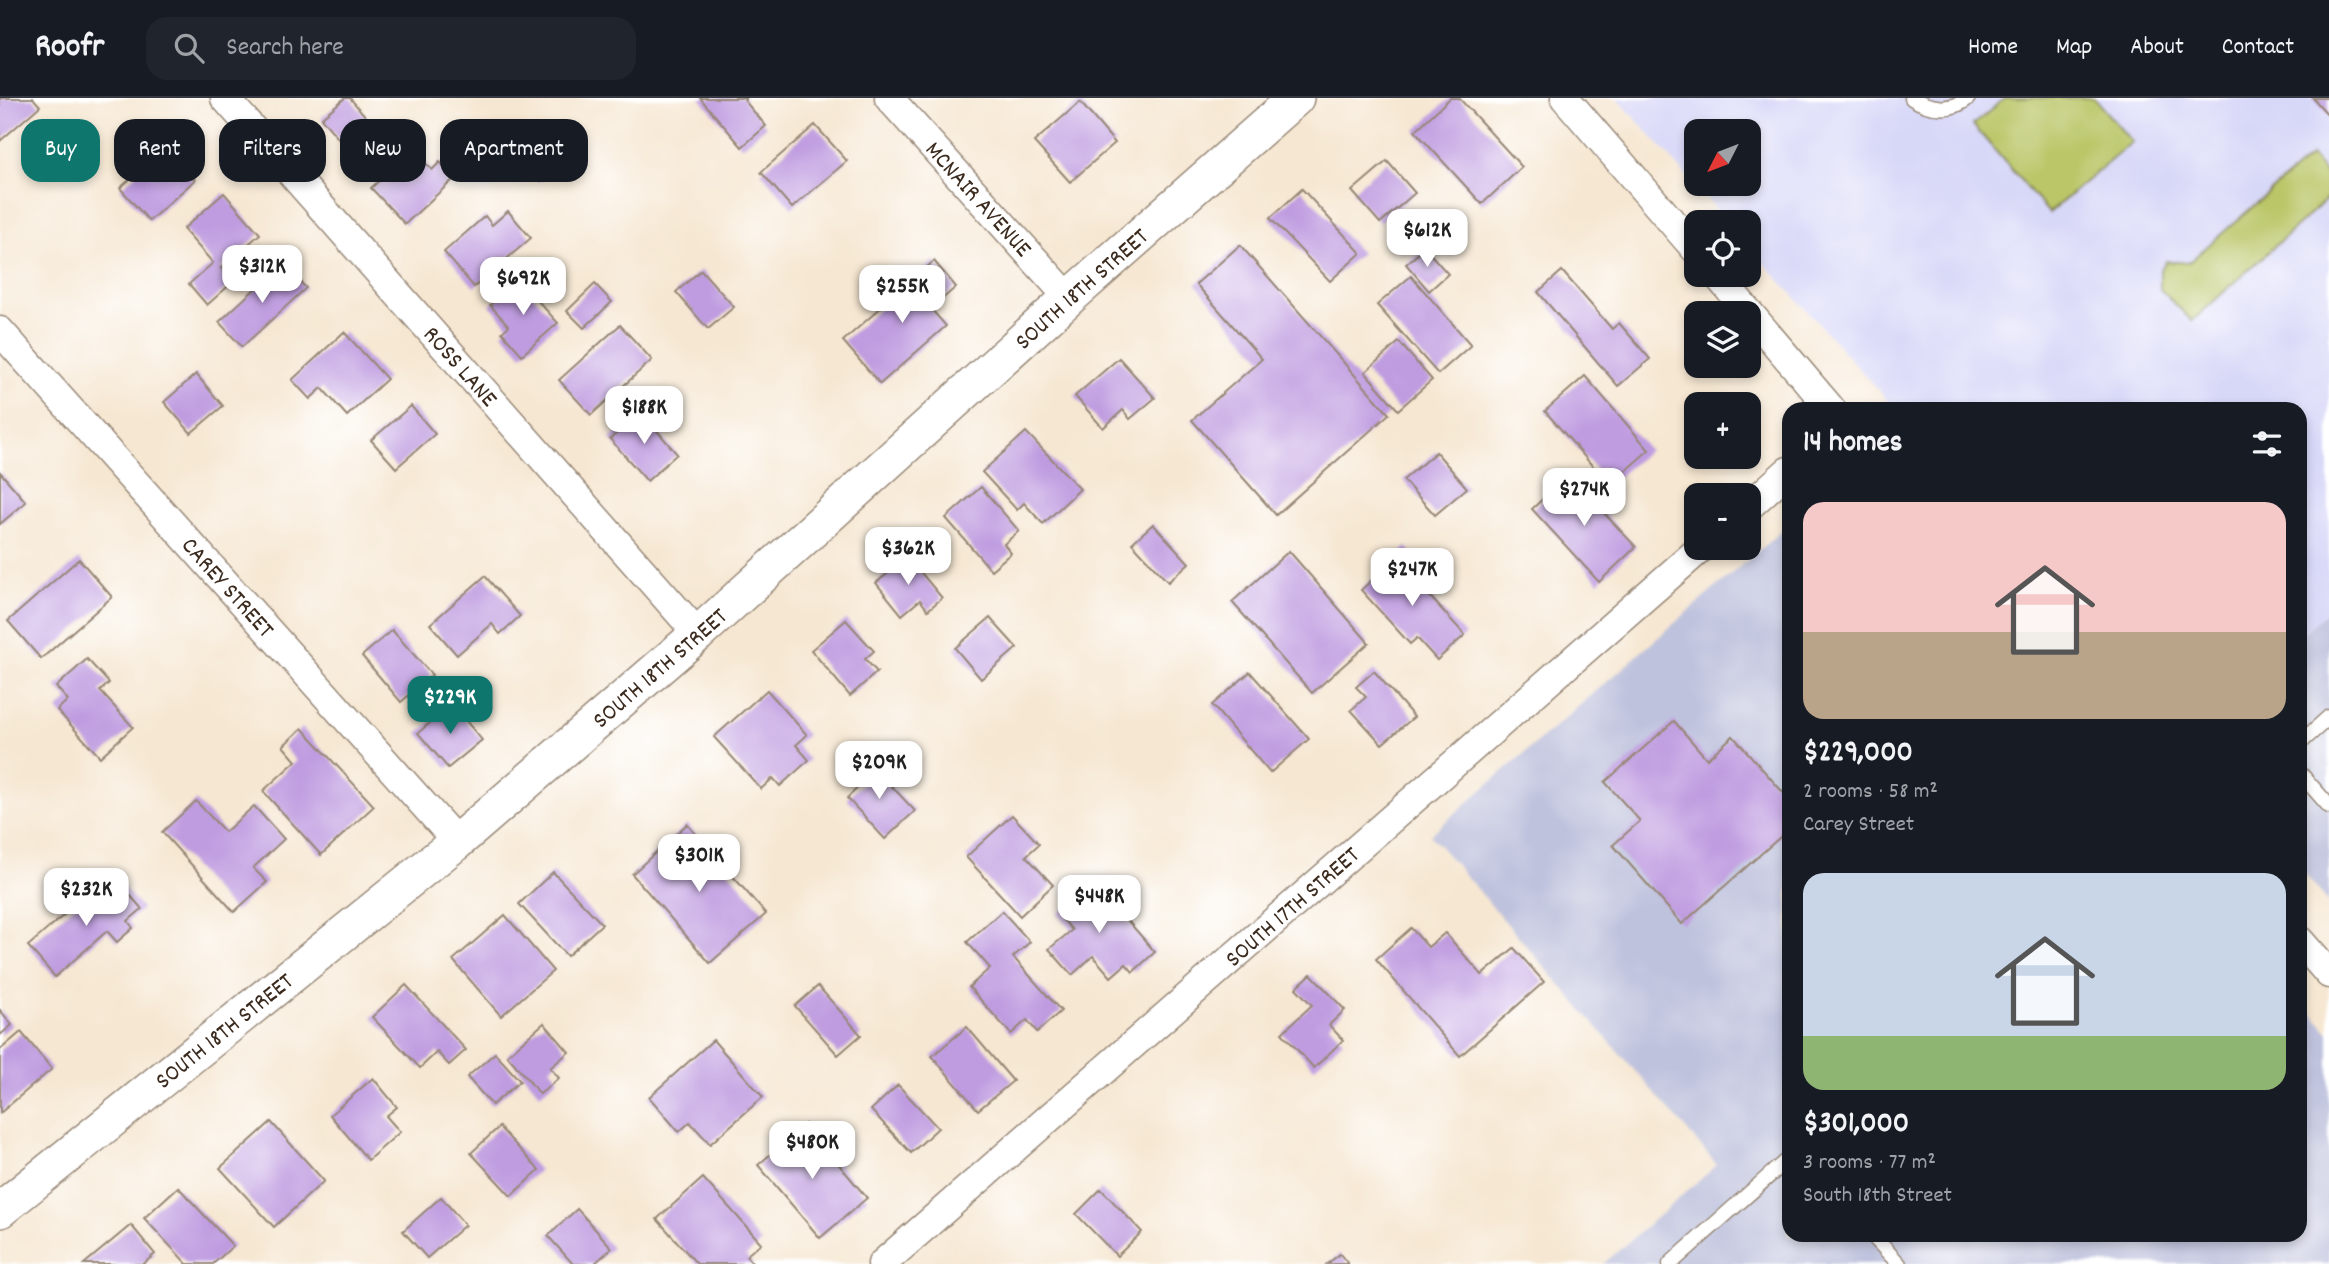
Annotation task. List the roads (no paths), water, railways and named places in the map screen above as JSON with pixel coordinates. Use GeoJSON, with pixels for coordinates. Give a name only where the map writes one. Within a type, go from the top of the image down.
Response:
{"type":"FeatureCollection","features":[{"type":"Feature","properties":{"kind":"street","name":"ROSS LANE"},"geometry":{"type":"LineString","coordinates":[[225,98],[698,634]]}},
{"type":"Feature","properties":{"kind":"street","name":"MCNAIR AVENUE"},"geometry":{"type":"LineString","coordinates":[[889,98],[1069,299]]}},
{"type":"Feature","properties":{"kind":"street","name":"SOUTH 18TH STREET"},"geometry":{"type":"LineString","coordinates":[[0,1210],[457,842],[698,634],[1296,98]]}},
{"type":"Feature","properties":{"kind":"street"},"geometry":{"type":"LineString","coordinates":[[1565,98],[1684,236]]}},
{"type":"Feature","properties":{"kind":"street"},"geometry":{"type":"LineString","coordinates":[[1727,287],[1825,402]]}},
{"type":"Feature","properties":{"kind":"street","name":"CAREY STREET"},"geometry":{"type":"LineString","coordinates":[[0,331],[457,842]]}},
{"type":"Feature","properties":{"kind":"street"},"geometry":{"type":"LineString","coordinates":[[1761,495],[1782,476]]}},
{"type":"Feature","properties":{"kind":"street","name":"SOUTH 17TH STREET"},"geometry":{"type":"LineString","coordinates":[[882,1264],[1687,560]]}},
{"type":"Feature","properties":{"kind":"street"},"geometry":{"type":"LineString","coordinates":[[2307,949],[2329,974]]}},
{"type":"Feature","properties":{"kind":"lane"},"geometry":{"type":"LineString","coordinates":[[1912,98],[1926,107],[1952,107],[1968,98]]}},
{"type":"Feature","properties":{"kind":"lane"},"geometry":{"type":"LineString","coordinates":[[2307,737],[2329,717]]}},
{"type":"Feature","properties":{"kind":"lane"},"geometry":{"type":"LineString","coordinates":[[2307,781],[2329,806]]}},
{"type":"Feature","properties":{"kind":"lane"},"geometry":{"type":"LineString","coordinates":[[1670,1264],[1782,1164]]}},
{"type":"Feature","properties":{"kind":"lane"},"geometry":{"type":"LineString","coordinates":[[1879,1242],[1899,1264]]}}]}
